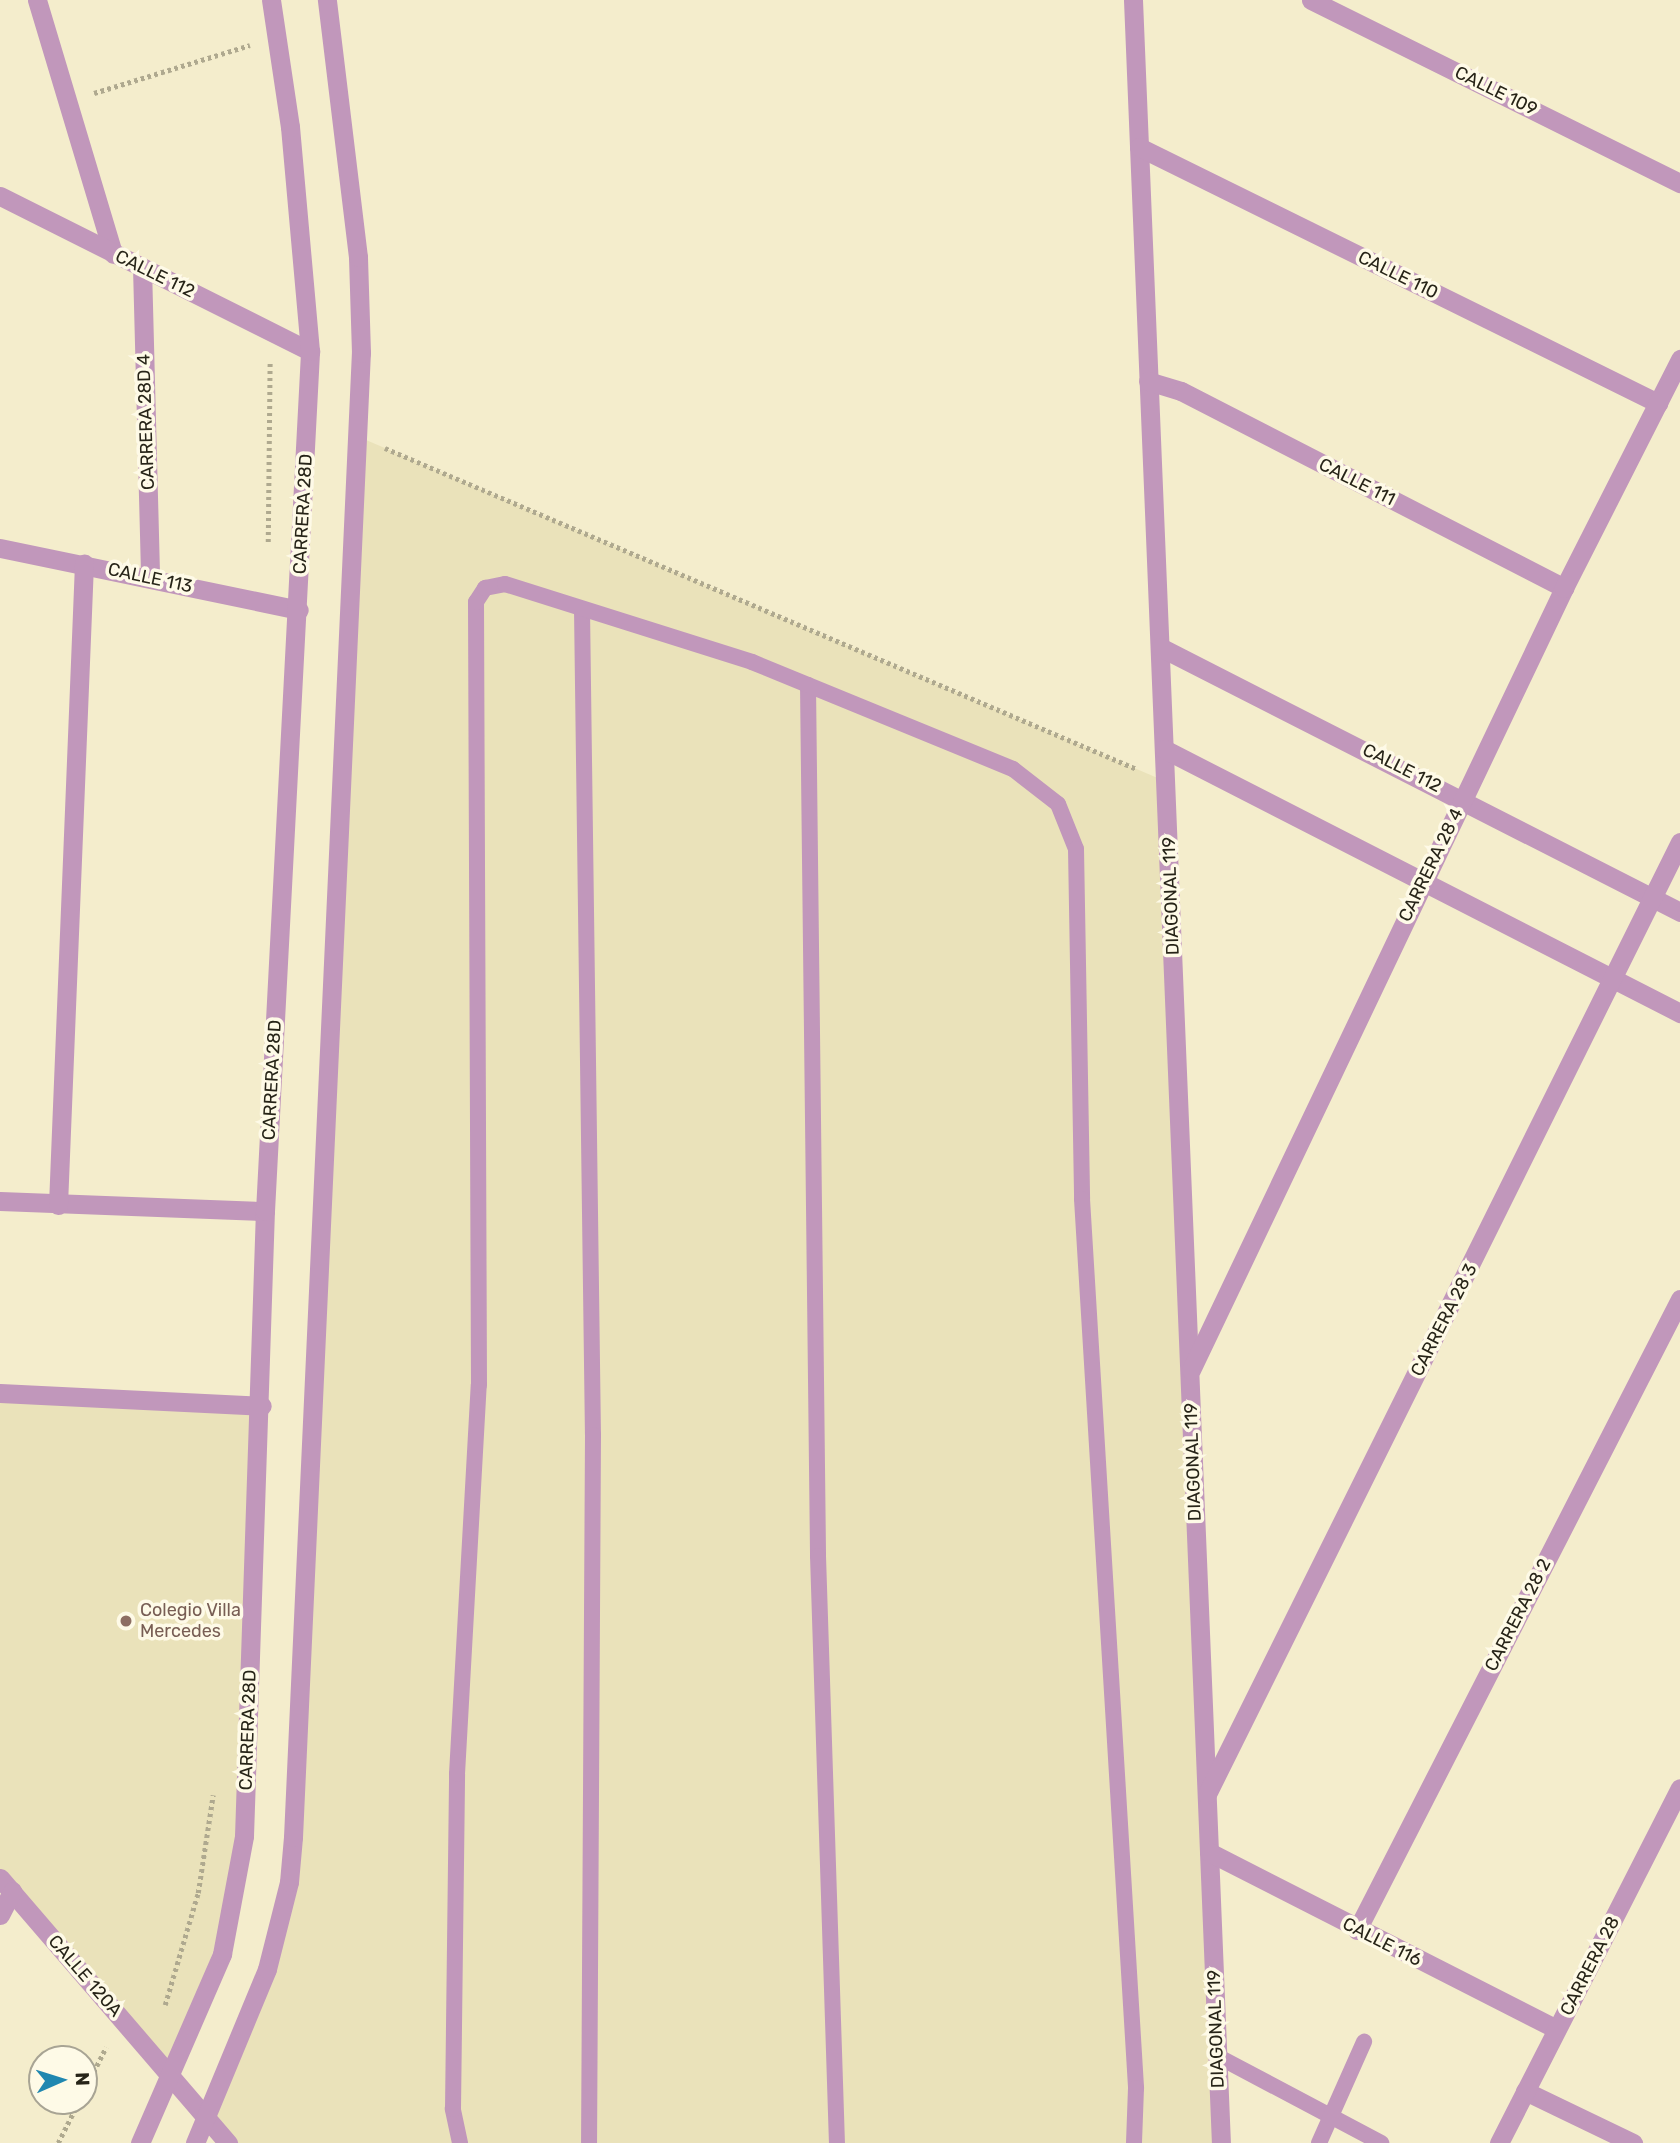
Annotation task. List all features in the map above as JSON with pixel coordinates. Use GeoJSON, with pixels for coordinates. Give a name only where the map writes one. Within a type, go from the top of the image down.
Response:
{"type":"FeatureCollection","features":[{"type":"Feature","properties":{"kind":"street"},"geometry":{"type":"LineString","coordinates":[[37,0],[113,254]]}},
{"type":"Feature","properties":{"kind":"street","name":"CARRERA 28D"},"geometry":{"type":"LineString","coordinates":[[140,2143],[222,1954],[240,1875],[262,1406],[265,1211],[299,610],[310,351],[278,37],[271,0]]}},
{"type":"Feature","properties":{"kind":"street"},"geometry":{"type":"LineString","coordinates":[[195,2143],[208,2119],[267,1969],[289,1882],[293,1837],[359,437],[358,257],[327,0]]}},
{"type":"Feature","properties":{"kind":"street","name":"DIAGONAL 119"},"geometry":{"type":"LineString","coordinates":[[1133,0],[1167,782],[1220,2143]]}},
{"type":"Feature","properties":{"kind":"street","name":"CALLE 109"},"geometry":{"type":"LineString","coordinates":[[1311,0],[1680,183]]}},
{"type":"Feature","properties":{"kind":"street","name":"CALLE 110"},"geometry":{"type":"LineString","coordinates":[[1139,147],[1658,403]]}},
{"type":"Feature","properties":{"kind":"street","name":"CALLE 112"},"geometry":{"type":"LineString","coordinates":[[0,196],[310,351]]}},
{"type":"Feature","properties":{"kind":"street","name":"CARRERA 28D 4"},"geometry":{"type":"LineString","coordinates":[[142,267],[150,577]]}},
{"type":"Feature","properties":{"kind":"street","name":"CARRERA 28 4"},"geometry":{"type":"LineString","coordinates":[[1189,1375],[1564,589],[1680,359]]}},
{"type":"Feature","properties":{"kind":"street","name":"CALLE 111"},"geometry":{"type":"LineString","coordinates":[[1148,381],[1181,391],[1564,589]]}},
{"type":"Feature","properties":{"kind":"street","name":"CALLE 113"},"geometry":{"type":"LineString","coordinates":[[0,548],[299,610]]}},
{"type":"Feature","properties":{"kind":"street"},"geometry":{"type":"LineString","coordinates":[[58,1205],[84,564]]}},
{"type":"Feature","properties":{"kind":"street","name":"CALLE 112"},"geometry":{"type":"LineString","coordinates":[[1160,646],[1680,912]]}},
{"type":"Feature","properties":{"kind":"street"},"geometry":{"type":"LineString","coordinates":[[1164,749],[1680,1013]]}},
{"type":"Feature","properties":{"kind":"street","name":"CARRERA 28 3"},"geometry":{"type":"LineString","coordinates":[[1206,1796],[1680,842]]}},
{"type":"Feature","properties":{"kind":"street"},"geometry":{"type":"LineString","coordinates":[[0,1201],[265,1211]]}},
{"type":"Feature","properties":{"kind":"street","name":"CARRERA 28 2"},"geometry":{"type":"LineString","coordinates":[[1357,1930],[1680,1299]]}},
{"type":"Feature","properties":{"kind":"street"},"geometry":{"type":"LineString","coordinates":[[0,1393],[262,1406]]}},
{"type":"Feature","properties":{"kind":"street","name":"CARRERA 28"},"geometry":{"type":"LineString","coordinates":[[1499,2143],[1680,1788]]}},
{"type":"Feature","properties":{"kind":"street","name":"CALLE 116"},"geometry":{"type":"LineString","coordinates":[[1209,1853],[1557,2029]]}},
{"type":"Feature","properties":{"kind":"street"},"geometry":{"type":"LineString","coordinates":[[0,1915],[6,1884]]}},
{"type":"Feature","properties":{"kind":"street","name":"CALLE 120A"},"geometry":{"type":"LineString","coordinates":[[6,1884],[228,2143]]}},
{"type":"Feature","properties":{"kind":"street"},"geometry":{"type":"LineString","coordinates":[[1525,2091],[1633,2143]]}},
{"type":"Feature","properties":{"kind":"lane"},"geometry":{"type":"LineString","coordinates":[[460,2143],[453,2109],[457,1774],[479,1385],[476,602],[485,588],[505,584],[752,662],[1013,769],[1058,804],[1076,849],[1082,1199],[1136,2088],[1133,2143]]}},
{"type":"Feature","properties":{"kind":"lane"},"geometry":{"type":"LineString","coordinates":[[582,609],[593,1435],[589,2143]]}},
{"type":"Feature","properties":{"kind":"lane"},"geometry":{"type":"LineString","coordinates":[[808,685],[818,1556],[837,2143]]}},
{"type":"Feature","properties":{"kind":"lane"},"geometry":{"type":"LineString","coordinates":[[1319,2143],[1364,2042]]}},
{"type":"Feature","properties":{"kind":"lane"},"geometry":{"type":"LineString","coordinates":[[1217,2056],[1381,2143]]}},
{"type":"Feature","properties":{"kind":"path"},"geometry":{"type":"LineString","coordinates":[[68,101],[278,37]]}},
{"type":"Feature","properties":{"kind":"path"},"geometry":{"type":"LineString","coordinates":[[268,548],[271,331]]}},
{"type":"Feature","properties":{"kind":"path"},"geometry":{"type":"LineString","coordinates":[[359,437],[1167,782]]}},
{"type":"Feature","properties":{"kind":"path"},"geometry":{"type":"LineString","coordinates":[[98,2063],[121,2018]]}},
{"type":"Feature","properties":{"kind":"path"},"geometry":{"type":"LineString","coordinates":[[58,2143],[72,2115]]}},
{"type":"Feature","properties":{"kind":"shaded area"},"geometry":{"type":"Polygon","coordinates":[[[359,437],[1167,782],[1221,2143],[228,2143],[208,2119],[289,1882],[359,437]]]}},
{"type":"Feature","properties":{"kind":"shaded area","name":"Colegio Villa Mercedes"},"geometry":{"type":"Polygon","coordinates":[[[0,1393],[262,1406],[240,1875],[170,2075],[0,1878],[0,1393]]]}},
{"type":"Feature","properties":{"kind":"place","name":"Colegio Villa Mercedes"},"geometry":{"type":"Point","coordinates":[126,1621]}}]}
